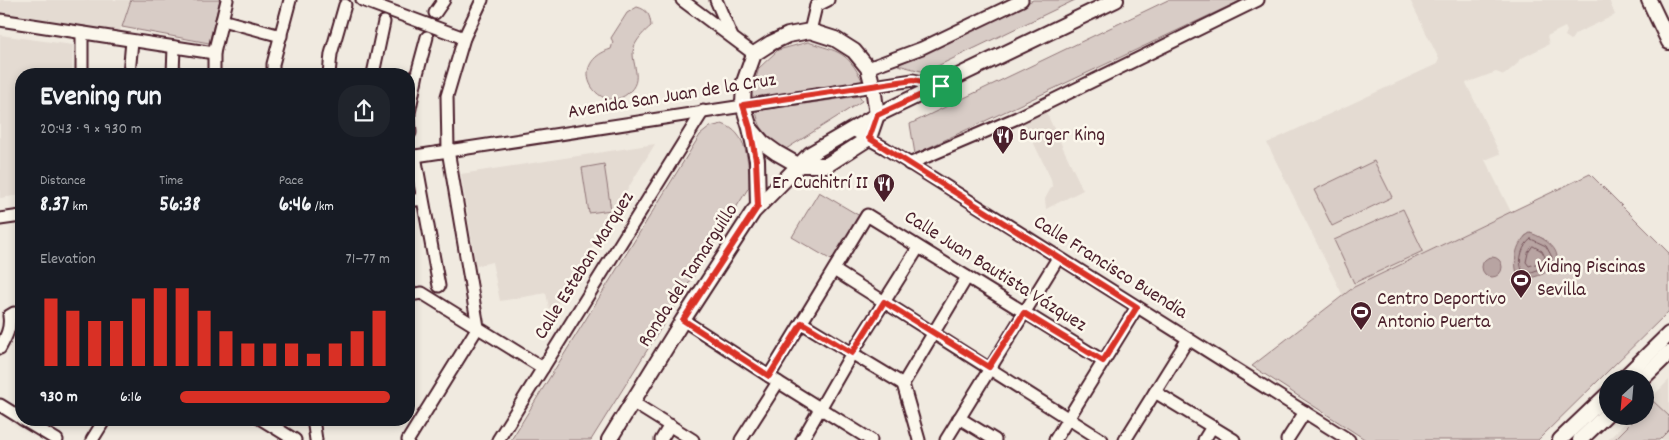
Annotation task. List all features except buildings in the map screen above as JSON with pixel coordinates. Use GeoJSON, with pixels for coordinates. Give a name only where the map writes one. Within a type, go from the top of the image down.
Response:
{"type":"FeatureCollection","features":[{"type":"Feature","properties":{"kind":"main road","name":"Ronda del Tamarguillo"},"geometry":{"type":"LineString","coordinates":[[609,440],[683,320],[758,206],[810,154],[877,115],[941,86],[1116,0]]}},
{"type":"Feature","properties":{"kind":"main road"},"geometry":{"type":"LineString","coordinates":[[1649,0],[1669,42]]}},
{"type":"Feature","properties":{"kind":"main road"},"geometry":{"type":"LineString","coordinates":[[750,128],[763,143],[798,165],[827,165],[869,138],[877,115],[868,68],[854,51],[835,39],[810,31],[788,36],[771,43],[754,54],[744,82],[743,105],[750,128],[756,160],[758,206]]}},
{"type":"Feature","properties":{"kind":"main road"},"geometry":{"type":"LineString","coordinates":[[1632,370],[1669,334]]}},
{"type":"Feature","properties":{"kind":"main road"},"geometry":{"type":"LineString","coordinates":[[1651,370],[1669,353]]}},
{"type":"Feature","properties":{"kind":"main road"},"geometry":{"type":"LineString","coordinates":[[1560,440],[1599,403]]}},
{"type":"Feature","properties":{"kind":"main road"},"geometry":{"type":"LineString","coordinates":[[1580,440],[1599,422]]}},
{"type":"Feature","properties":{"kind":"street"},"geometry":{"type":"LineString","coordinates":[[214,68],[214,53],[227,0]]}},
{"type":"Feature","properties":{"kind":"street"},"geometry":{"type":"LineString","coordinates":[[273,68],[290,0]]}},
{"type":"Feature","properties":{"kind":"street"},"geometry":{"type":"LineString","coordinates":[[362,0],[464,38]]}},
{"type":"Feature","properties":{"kind":"street"},"geometry":{"type":"LineString","coordinates":[[435,14],[444,0]]}},
{"type":"Feature","properties":{"kind":"street"},"geometry":{"type":"LineString","coordinates":[[408,440],[478,327],[448,150],[447,96],[464,38],[482,0]]}},
{"type":"Feature","properties":{"kind":"street"},"geometry":{"type":"LineString","coordinates":[[682,0],[754,54]]}},
{"type":"Feature","properties":{"kind":"street"},"geometry":{"type":"LineString","coordinates":[[698,12],[715,0],[732,37]]}},
{"type":"Feature","properties":{"kind":"street"},"geometry":{"type":"LineString","coordinates":[[810,31],[814,3],[828,0]]}},
{"type":"Feature","properties":{"kind":"street"},"geometry":{"type":"LineString","coordinates":[[868,68],[922,48],[1022,0]]}},
{"type":"Feature","properties":{"kind":"street"},"geometry":{"type":"LineString","coordinates":[[909,164],[1016,118],[1258,0]]}},
{"type":"Feature","properties":{"kind":"street"},"geometry":{"type":"LineString","coordinates":[[330,68],[331,54],[344,5]]}},
{"type":"Feature","properties":{"kind":"street"},"geometry":{"type":"LineString","coordinates":[[0,20],[214,53]]}},
{"type":"Feature","properties":{"kind":"street"},"geometry":{"type":"LineString","coordinates":[[222,20],[281,36]]}},
{"type":"Feature","properties":{"kind":"street"},"geometry":{"type":"LineString","coordinates":[[374,68],[384,22]]}},
{"type":"Feature","properties":{"kind":"street"},"geometry":{"type":"LineString","coordinates":[[82,33],[82,68]]}},
{"type":"Feature","properties":{"kind":"street"},"geometry":{"type":"LineString","coordinates":[[415,80],[427,37]]}},
{"type":"Feature","properties":{"kind":"street"},"geometry":{"type":"LineString","coordinates":[[130,68],[132,40]]}},
{"type":"Feature","properties":{"kind":"street"},"geometry":{"type":"LineString","coordinates":[[173,68],[174,47]]}},
{"type":"Feature","properties":{"kind":"street","name":"Avenida San Juan de la Cruz"},"geometry":{"type":"LineString","coordinates":[[415,156],[913,80],[941,86]]}},
{"type":"Feature","properties":{"kind":"street","name":"Calle Esteban Marquez"},"geometry":{"type":"LineString","coordinates":[[498,440],[702,112]]}},
{"type":"Feature","properties":{"kind":"street","name":"Calle Francisco Buendia"},"geometry":{"type":"LineString","coordinates":[[851,129],[869,138],[1349,440]]}},
{"type":"Feature","properties":{"kind":"street"},"geometry":{"type":"LineString","coordinates":[[415,169],[439,286]]}},
{"type":"Feature","properties":{"kind":"street"},"geometry":{"type":"LineString","coordinates":[[415,200],[422,199]]}},
{"type":"Feature","properties":{"kind":"street","name":"Calle Juan Bautista Vázquez"},"geometry":{"type":"LineString","coordinates":[[834,270],[868,215],[918,248],[1103,361]]}},
{"type":"Feature","properties":{"kind":"street"},"geometry":{"type":"LineString","coordinates":[[0,219],[15,217]]}},
{"type":"Feature","properties":{"kind":"street"},"geometry":{"type":"LineString","coordinates":[[802,440],[852,353],[918,248]]}},
{"type":"Feature","properties":{"kind":"street"},"geometry":{"type":"LineString","coordinates":[[946,440],[989,367],[1058,258]]}},
{"type":"Feature","properties":{"kind":"street"},"geometry":{"type":"LineString","coordinates":[[741,440],[802,323],[834,270],[1102,440]]}},
{"type":"Feature","properties":{"kind":"street"},"geometry":{"type":"LineString","coordinates":[[903,384],[967,277]]}},
{"type":"Feature","properties":{"kind":"street"},"geometry":{"type":"LineString","coordinates":[[415,294],[422,292],[543,368]]}},
{"type":"Feature","properties":{"kind":"street"},"geometry":{"type":"LineString","coordinates":[[1054,440],[1137,307]]}},
{"type":"Feature","properties":{"kind":"street"},"geometry":{"type":"LineString","coordinates":[[0,348],[7,336],[10,323],[9,316],[15,313]]}},
{"type":"Feature","properties":{"kind":"street"},"geometry":{"type":"LineString","coordinates":[[683,320],[871,440]]}},
{"type":"Feature","properties":{"kind":"street"},"geometry":{"type":"LineString","coordinates":[[802,323],[903,384],[919,440]]}},
{"type":"Feature","properties":{"kind":"street"},"geometry":{"type":"LineString","coordinates":[[7,336],[15,331]]}},
{"type":"Feature","properties":{"kind":"street"},"geometry":{"type":"LineString","coordinates":[[1124,440],[1188,339]]}},
{"type":"Feature","properties":{"kind":"street"},"geometry":{"type":"LineString","coordinates":[[1155,392],[1234,440]]}},
{"type":"Feature","properties":{"kind":"street"},"geometry":{"type":"LineString","coordinates":[[632,402],[693,440]]}},
{"type":"Feature","properties":{"kind":"street"},"geometry":{"type":"LineString","coordinates":[[0,405],[15,414]]}},
{"type":"Feature","properties":{"kind":"street"},"geometry":{"type":"LineString","coordinates":[[1288,440],[1305,412]]}},
{"type":"Feature","properties":{"kind":"street"},"geometry":{"type":"LineString","coordinates":[[959,418],[995,440]]}},
{"type":"Feature","properties":{"kind":"street"},"geometry":{"type":"LineString","coordinates":[[661,440],[670,425]]}},
{"type":"Feature","properties":{"kind":"street"},"geometry":{"type":"LineString","coordinates":[[35,426],[57,440]]}},
{"type":"Feature","properties":{"kind":"street"},"geometry":{"type":"LineString","coordinates":[[92,440],[101,426]]}},
{"type":"Feature","properties":{"kind":"street"},"geometry":{"type":"LineString","coordinates":[[272,426],[295,440]]}},
{"type":"Feature","properties":{"kind":"street"},"geometry":{"type":"LineString","coordinates":[[314,426],[316,440]]}},
{"type":"Feature","properties":{"kind":"street"},"geometry":{"type":"LineString","coordinates":[[1204,440],[1212,427]]}},
{"type":"Feature","properties":{"kind":"shaded area"},"geometry":{"type":"Polygon","coordinates":[[[0,0],[131,0],[118,37],[0,17],[0,0]]]}},
{"type":"Feature","properties":{"kind":"shaded area"},"geometry":{"type":"Polygon","coordinates":[[[131,0],[220,0],[209,43],[122,27],[131,0]]]}},
{"type":"Feature","properties":{"kind":"shaded area"},"geometry":{"type":"Polygon","coordinates":[[[1033,0],[1075,0],[925,72],[898,65],[1033,0]]]}},
{"type":"Feature","properties":{"kind":"shaded area"},"geometry":{"type":"Polygon","coordinates":[[[1168,0],[1242,0],[915,154],[910,124],[1168,0]]]}},
{"type":"Feature","properties":{"kind":"shaded area"},"geometry":{"type":"Polygon","coordinates":[[[1410,0],[1609,0],[1615,15],[1575,34],[1571,40],[1565,36],[1567,31],[1565,27],[1547,36],[1549,44],[1520,59],[1504,75],[1496,72],[1466,83],[1500,154],[1485,160],[1511,212],[1354,287],[1343,296],[1267,143],[1437,64],[1439,59],[1410,0]]]}},
{"type":"Feature","properties":{"kind":"shaded area"},"geometry":{"type":"Polygon","coordinates":[[[637,7],[648,13],[651,26],[639,38],[634,47],[635,83],[627,94],[616,99],[606,98],[597,93],[591,85],[588,76],[590,65],[597,56],[611,49],[613,42],[611,38],[627,13],[637,7]]]}},
{"type":"Feature","properties":{"kind":"shaded area"},"geometry":{"type":"Polygon","coordinates":[[[0,35],[73,45],[72,68],[15,68],[15,196],[0,198],[0,35]]]}},
{"type":"Feature","properties":{"kind":"shaded area"},"geometry":{"type":"Polygon","coordinates":[[[808,42],[835,51],[847,58],[863,82],[750,98],[759,68],[778,50],[808,42]]]}},
{"type":"Feature","properties":{"kind":"shaded area"},"geometry":{"type":"Polygon","coordinates":[[[859,96],[862,101],[786,149],[774,142],[766,134],[760,124],[756,111],[859,96]]]}},
{"type":"Feature","properties":{"kind":"shaded area"},"geometry":{"type":"Polygon","coordinates":[[[1046,112],[1083,190],[1046,209],[1045,199],[1052,186],[1051,179],[1024,123],[1046,112]]]}},
{"type":"Feature","properties":{"kind":"shaded area"},"geometry":{"type":"Polygon","coordinates":[[[722,124],[731,128],[742,141],[747,159],[749,187],[591,440],[511,440],[700,135],[710,127],[722,124]]]}},
{"type":"Feature","properties":{"kind":"shaded area"},"geometry":{"type":"Polygon","coordinates":[[[655,144],[555,308],[549,308],[546,293],[500,301],[492,262],[476,266],[461,174],[655,144]]]}},
{"type":"Feature","properties":{"kind":"shaded area"},"geometry":{"type":"Polygon","coordinates":[[[1374,161],[1392,197],[1332,226],[1314,190],[1374,161]]]}},
{"type":"Feature","properties":{"kind":"shaded area"},"geometry":{"type":"Polygon","coordinates":[[[604,164],[611,210],[589,213],[582,168],[604,164]]]}},
{"type":"Feature","properties":{"kind":"shaded area","name":"Viding Piscinas Sevilla"},"geometry":{"type":"Polygon","coordinates":[[[1590,174],[1669,253],[1669,311],[1609,370],[1599,370],[1599,380],[1538,440],[1366,440],[1252,366],[1354,287],[1590,174]],[[1530,233],[1525,236],[1518,249],[1529,278],[1548,271],[1544,239],[1530,233]]]}},
{"type":"Feature","properties":{"kind":"shaded area"},"geometry":{"type":"Polygon","coordinates":[[[819,192],[865,219],[838,264],[792,237],[819,192]]]}},
{"type":"Feature","properties":{"kind":"shaded area"},"geometry":{"type":"Polygon","coordinates":[[[1403,209],[1423,251],[1354,283],[1334,240],[1403,209]]]}},
{"type":"Feature","properties":{"kind":"shaded area"},"geometry":{"type":"Polygon","coordinates":[[[1669,380],[1669,440],[1608,440],[1623,425],[1654,425],[1654,395],[1669,380]]]}},
{"type":"Feature","properties":{"kind":"shaded area"},"geometry":{"type":"Polygon","coordinates":[[[1654,402],[1669,416],[1669,430],[1659,440],[1614,440],[1629,425],[1654,425],[1654,402]]]}},
{"type":"Feature","properties":{"kind":"water"},"geometry":{"type":"Polygon","coordinates":[[[1530,233],[1549,243],[1554,248],[1557,259],[1548,271],[1539,276],[1529,278],[1517,273],[1515,262],[1519,246],[1525,236],[1530,233]]]}},
{"type":"Feature","properties":{"kind":"water"},"geometry":{"type":"Polygon","coordinates":[[[1488,257],[1496,257],[1502,263],[1502,271],[1496,277],[1488,277],[1482,271],[1482,263],[1488,257]]]}},
{"type":"Feature","properties":{"kind":"place","name":"Burger King"},"geometry":{"type":"Point","coordinates":[1003,155]}},
{"type":"Feature","properties":{"kind":"place","name":"Er Cuchitrí II"},"geometry":{"type":"Point","coordinates":[884,203]}},
{"type":"Feature","properties":{"kind":"place","name":"Viding Piscinas Sevilla"},"geometry":{"type":"Point","coordinates":[1521,299]}},
{"type":"Feature","properties":{"kind":"place","name":"Centro Deportivo Antonio Puerta"},"geometry":{"type":"Point","coordinates":[1361,331]}},
{"type":"Feature","properties":{"kind":"route"},"geometry":{"type":"LineString","coordinates":[[913,80],[941,86],[877,115],[869,138],[1137,307],[1103,361],[1024,313],[989,367],[884,302],[852,353],[802,323],[769,376],[683,320],[758,206],[756,160],[750,128],[743,105],[913,80]]}}]}
